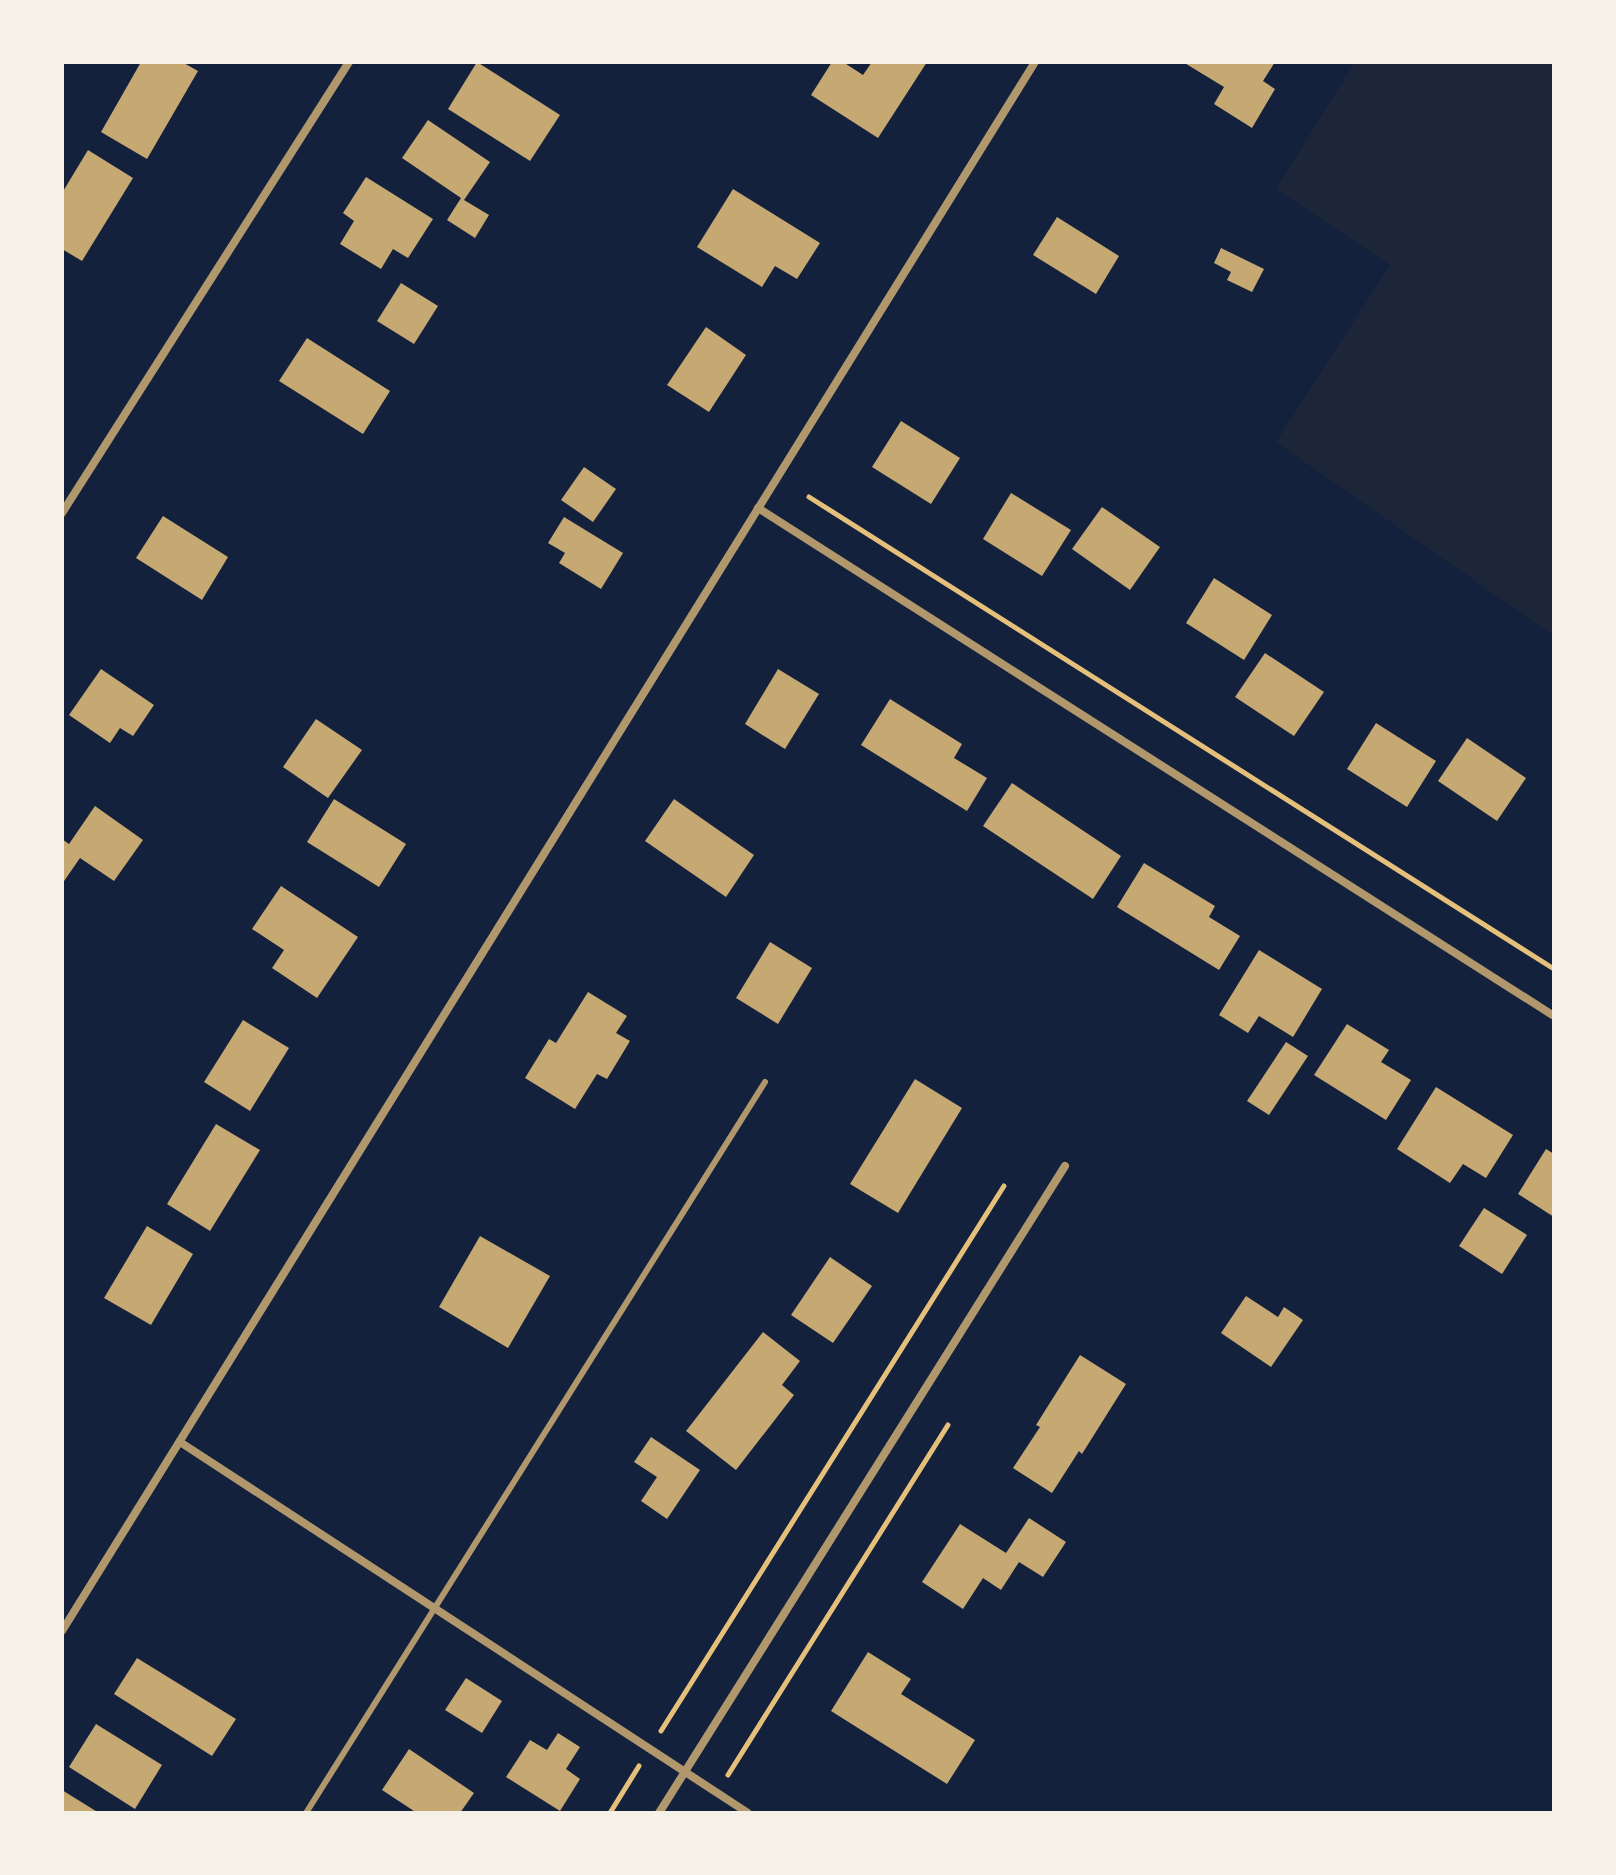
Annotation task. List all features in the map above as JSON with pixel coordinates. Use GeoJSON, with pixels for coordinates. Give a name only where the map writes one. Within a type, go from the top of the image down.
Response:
{"type":"FeatureCollection","features":[{"type":"Feature","properties":{"kind":"street"},"geometry":{"type":"LineString","coordinates":[[62,513],[349,62]]}},
{"type":"Feature","properties":{"kind":"street"},"geometry":{"type":"LineString","coordinates":[[62,1631],[1035,62]]}},
{"type":"Feature","properties":{"kind":"street"},"geometry":{"type":"LineString","coordinates":[[758,508],[1554,1016]]}},
{"type":"Feature","properties":{"kind":"street"},"geometry":{"type":"LineString","coordinates":[[659,1813],[1065,1166]]}},
{"type":"Feature","properties":{"kind":"street"},"geometry":{"type":"LineString","coordinates":[[180,1442],[748,1813]]}},
{"type":"Feature","properties":{"kind":"lane"},"geometry":{"type":"LineString","coordinates":[[306,1813],[765,1082]]}},
{"type":"Feature","properties":{"kind":"path"},"geometry":{"type":"LineString","coordinates":[[809,497],[1554,969]]}},
{"type":"Feature","properties":{"kind":"path"},"geometry":{"type":"LineString","coordinates":[[610,1813],[1004,1186]]}},
{"type":"Feature","properties":{"kind":"path"},"geometry":{"type":"LineString","coordinates":[[717,1792],[948,1425]]}},
{"type":"Feature","properties":{"kind":"shaded area"},"geometry":{"type":"Polygon","coordinates":[[[1355,62],[1554,62],[1554,636],[1276,442],[1390,265],[1276,189],[1355,62]]]}},
{"type":"Feature","properties":{"kind":"building"},"geometry":{"type":"Polygon","coordinates":[[[141,62],[182,62],[198,71],[147,159],[101,132],[141,62]]]}},
{"type":"Feature","properties":{"kind":"building"},"geometry":{"type":"Polygon","coordinates":[[[477,62],[560,115],[530,161],[448,109],[477,62]]]}},
{"type":"Feature","properties":{"kind":"building"},"geometry":{"type":"Polygon","coordinates":[[[832,62],[843,62],[863,75],[872,62],[927,62],[878,138],[811,95],[832,62]]]}},
{"type":"Feature","properties":{"kind":"building"},"geometry":{"type":"Polygon","coordinates":[[[1183,62],[1275,62],[1263,81],[1275,89],[1252,128],[1214,104],[1224,87],[1183,62]]]}},
{"type":"Feature","properties":{"kind":"building"},"geometry":{"type":"Polygon","coordinates":[[[428,120],[490,162],[464,200],[489,215],[475,238],[447,220],[461,198],[402,158],[428,120]]]}},
{"type":"Feature","properties":{"kind":"building"},"geometry":{"type":"Polygon","coordinates":[[[88,150],[133,178],[82,261],[62,249],[62,193],[88,150]]]}},
{"type":"Feature","properties":{"kind":"building"},"geometry":{"type":"Polygon","coordinates":[[[366,177],[433,219],[408,258],[393,249],[381,269],[340,244],[354,221],[343,213],[366,177]]]}},
{"type":"Feature","properties":{"kind":"building"},"geometry":{"type":"Polygon","coordinates":[[[733,189],[820,243],[797,279],[775,266],[762,287],[697,247],[733,189]]]}},
{"type":"Feature","properties":{"kind":"building"},"geometry":{"type":"Polygon","coordinates":[[[1057,217],[1119,256],[1096,294],[1033,255],[1057,217]]]}},
{"type":"Feature","properties":{"kind":"building"},"geometry":{"type":"Polygon","coordinates":[[[1221,248],[1264,269],[1252,292],[1227,280],[1231,272],[1214,263],[1221,248]]]}},
{"type":"Feature","properties":{"kind":"building"},"geometry":{"type":"Polygon","coordinates":[[[401,283],[438,306],[414,344],[377,321],[401,283]]]}},
{"type":"Feature","properties":{"kind":"building"},"geometry":{"type":"Polygon","coordinates":[[[706,327],[746,355],[709,412],[667,385],[706,327]]]}},
{"type":"Feature","properties":{"kind":"building"},"geometry":{"type":"Polygon","coordinates":[[[307,338],[390,391],[363,434],[279,381],[307,338]]]}},
{"type":"Feature","properties":{"kind":"building"},"geometry":{"type":"Polygon","coordinates":[[[901,421],[960,458],[931,504],[872,467],[901,421]]]}},
{"type":"Feature","properties":{"kind":"building"},"geometry":{"type":"Polygon","coordinates":[[[584,467],[616,489],[593,522],[561,500],[584,467]]]}},
{"type":"Feature","properties":{"kind":"building"},"geometry":{"type":"Polygon","coordinates":[[[1011,493],[1071,530],[1042,576],[983,539],[1011,493]]]}},
{"type":"Feature","properties":{"kind":"building"},"geometry":{"type":"Polygon","coordinates":[[[1102,507],[1160,547],[1130,590],[1072,549],[1102,507]]]}},
{"type":"Feature","properties":{"kind":"building"},"geometry":{"type":"Polygon","coordinates":[[[163,516],[228,557],[202,600],[136,558],[163,516]]]}},
{"type":"Feature","properties":{"kind":"building"},"geometry":{"type":"Polygon","coordinates":[[[564,517],[623,553],[601,589],[559,563],[565,553],[548,543],[564,517]]]}},
{"type":"Feature","properties":{"kind":"building"},"geometry":{"type":"Polygon","coordinates":[[[1214,578],[1272,615],[1244,660],[1186,623],[1214,578]]]}},
{"type":"Feature","properties":{"kind":"building"},"geometry":{"type":"Polygon","coordinates":[[[1265,653],[1324,692],[1294,736],[1235,697],[1265,653]]]}},
{"type":"Feature","properties":{"kind":"building"},"geometry":{"type":"Polygon","coordinates":[[[101,669],[154,705],[133,736],[120,728],[110,743],[69,715],[101,669]]]}},
{"type":"Feature","properties":{"kind":"building"},"geometry":{"type":"Polygon","coordinates":[[[778,669],[819,694],[785,749],[745,724],[778,669]]]}},
{"type":"Feature","properties":{"kind":"building"},"geometry":{"type":"Polygon","coordinates":[[[890,699],[962,744],[954,758],[987,778],[967,811],[861,745],[890,699]]]}},
{"type":"Feature","properties":{"kind":"building"},"geometry":{"type":"Polygon","coordinates":[[[316,719],[362,750],[328,798],[283,767],[316,719]]]}},
{"type":"Feature","properties":{"kind":"building"},"geometry":{"type":"Polygon","coordinates":[[[1376,723],[1436,761],[1407,807],[1347,769],[1376,723]]]}},
{"type":"Feature","properties":{"kind":"building"},"geometry":{"type":"Polygon","coordinates":[[[1467,738],[1526,778],[1497,821],[1438,781],[1467,738]]]}},
{"type":"Feature","properties":{"kind":"building"},"geometry":{"type":"Polygon","coordinates":[[[1012,783],[1121,856],[1093,899],[983,826],[1012,783]]]}},
{"type":"Feature","properties":{"kind":"building"},"geometry":{"type":"Polygon","coordinates":[[[334,799],[406,844],[379,887],[307,842],[334,799]]]}},
{"type":"Feature","properties":{"kind":"building"},"geometry":{"type":"Polygon","coordinates":[[[674,799],[754,855],[726,897],[645,841],[674,799]]]}},
{"type":"Feature","properties":{"kind":"building"},"geometry":{"type":"Polygon","coordinates":[[[95,806],[143,840],[114,881],[80,858],[62,884],[62,839],[69,844],[95,806]]]}},
{"type":"Feature","properties":{"kind":"building"},"geometry":{"type":"Polygon","coordinates":[[[1144,863],[1215,906],[1209,917],[1240,936],[1219,970],[1117,907],[1144,863]]]}},
{"type":"Feature","properties":{"kind":"building"},"geometry":{"type":"Polygon","coordinates":[[[281,886],[358,937],[317,998],[272,968],[284,950],[252,929],[281,886]]]}},
{"type":"Feature","properties":{"kind":"building"},"geometry":{"type":"Polygon","coordinates":[[[770,942],[812,968],[778,1024],[736,998],[770,942]]]}},
{"type":"Feature","properties":{"kind":"building"},"geometry":{"type":"Polygon","coordinates":[[[1259,950],[1322,989],[1293,1037],[1259,1016],[1248,1033],[1219,1015],[1259,950]]]}},
{"type":"Feature","properties":{"kind":"building"},"geometry":{"type":"Polygon","coordinates":[[[588,992],[627,1016],[616,1033],[630,1041],[607,1079],[597,1074],[575,1109],[525,1078],[549,1039],[556,1043],[588,992]]]}},
{"type":"Feature","properties":{"kind":"building"},"geometry":{"type":"Polygon","coordinates":[[[243,1020],[289,1048],[250,1111],[204,1082],[243,1020]]]}},
{"type":"Feature","properties":{"kind":"building"},"geometry":{"type":"Polygon","coordinates":[[[1347,1024],[1389,1050],[1381,1062],[1411,1080],[1386,1120],[1314,1075],[1347,1024]]]}},
{"type":"Feature","properties":{"kind":"building"},"geometry":{"type":"Polygon","coordinates":[[[1286,1042],[1308,1056],[1269,1115],[1247,1101],[1286,1042]]]}},
{"type":"Feature","properties":{"kind":"building"},"geometry":{"type":"Polygon","coordinates":[[[915,1079],[962,1108],[898,1213],[850,1184],[915,1079]]]}},
{"type":"Feature","properties":{"kind":"building"},"geometry":{"type":"Polygon","coordinates":[[[1436,1087],[1513,1135],[1486,1178],[1463,1164],[1450,1183],[1397,1149],[1436,1087]]]}},
{"type":"Feature","properties":{"kind":"building"},"geometry":{"type":"Polygon","coordinates":[[[216,1124],[260,1150],[210,1231],[167,1204],[216,1124]]]}},
{"type":"Feature","properties":{"kind":"building"},"geometry":{"type":"Polygon","coordinates":[[[1546,1149],[1554,1154],[1554,1217],[1518,1194],[1546,1149]]]}},
{"type":"Feature","properties":{"kind":"building"},"geometry":{"type":"Polygon","coordinates":[[[1484,1208],[1527,1235],[1502,1274],[1459,1246],[1484,1208]]]}},
{"type":"Feature","properties":{"kind":"building"},"geometry":{"type":"Polygon","coordinates":[[[147,1226],[193,1254],[151,1325],[104,1298],[147,1226]]]}},
{"type":"Feature","properties":{"kind":"building"},"geometry":{"type":"Polygon","coordinates":[[[480,1236],[550,1276],[508,1348],[439,1307],[480,1236]]]}},
{"type":"Feature","properties":{"kind":"building"},"geometry":{"type":"Polygon","coordinates":[[[830,1257],[872,1286],[833,1343],[791,1315],[830,1257]]]}},
{"type":"Feature","properties":{"kind":"building"},"geometry":{"type":"Polygon","coordinates":[[[1246,1296],[1278,1317],[1284,1307],[1303,1320],[1271,1367],[1221,1333],[1246,1296]]]}},
{"type":"Feature","properties":{"kind":"building"},"geometry":{"type":"Polygon","coordinates":[[[763,1332],[800,1361],[782,1385],[794,1395],[736,1470],[686,1431],[763,1332]]]}},
{"type":"Feature","properties":{"kind":"building"},"geometry":{"type":"Polygon","coordinates":[[[1080,1355],[1126,1384],[1082,1454],[1079,1451],[1052,1493],[1013,1468],[1080,1355]]]}},
{"type":"Feature","properties":{"kind":"building"},"geometry":{"type":"Polygon","coordinates":[[[651,1437],[700,1470],[667,1519],[641,1501],[657,1477],[634,1462],[651,1437]]]}},
{"type":"Feature","properties":{"kind":"building"},"geometry":{"type":"Polygon","coordinates":[[[1029,1518],[1066,1542],[1043,1577],[1019,1562],[1001,1590],[983,1578],[963,1609],[922,1582],[960,1524],[1006,1553],[1029,1518]]]}},
{"type":"Feature","properties":{"kind":"building"},"geometry":{"type":"Polygon","coordinates":[[[868,1652],[911,1679],[901,1694],[975,1740],[947,1784],[831,1711],[868,1652]]]}},
{"type":"Feature","properties":{"kind":"building"},"geometry":{"type":"Polygon","coordinates":[[[137,1658],[236,1719],[212,1756],[114,1694],[137,1658]]]}},
{"type":"Feature","properties":{"kind":"building"},"geometry":{"type":"Polygon","coordinates":[[[466,1678],[502,1701],[482,1733],[445,1710],[466,1678]]]}},
{"type":"Feature","properties":{"kind":"building"},"geometry":{"type":"Polygon","coordinates":[[[96,1724],[162,1765],[135,1809],[69,1767],[96,1724]]]}},
{"type":"Feature","properties":{"kind":"building"},"geometry":{"type":"Polygon","coordinates":[[[558,1733],[580,1747],[566,1769],[580,1779],[560,1811],[506,1777],[530,1740],[547,1750],[558,1733]]]}},
{"type":"Feature","properties":{"kind":"building"},"geometry":{"type":"Polygon","coordinates":[[[409,1749],[474,1793],[460,1813],[417,1813],[382,1790],[409,1749]]]}},
{"type":"Feature","properties":{"kind":"building"},"geometry":{"type":"Polygon","coordinates":[[[62,1790],[99,1813],[62,1813],[62,1790]]]}}]}
